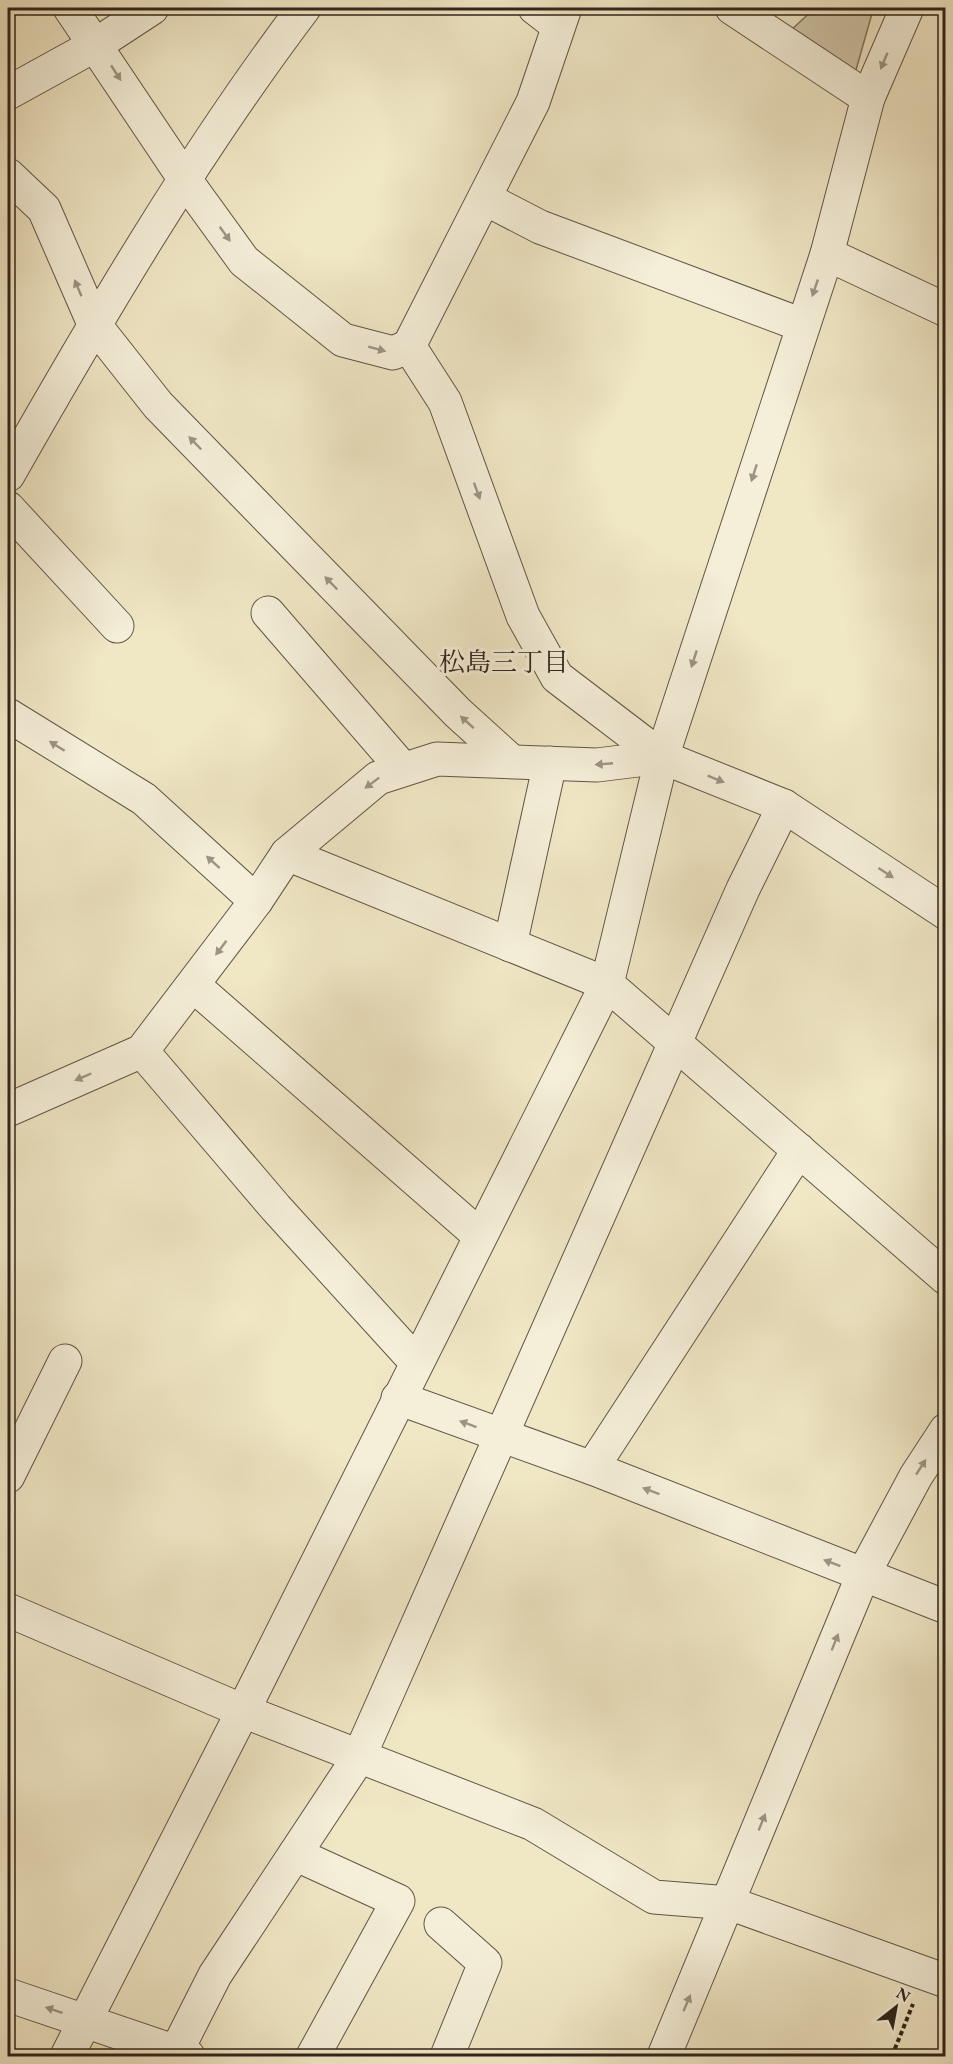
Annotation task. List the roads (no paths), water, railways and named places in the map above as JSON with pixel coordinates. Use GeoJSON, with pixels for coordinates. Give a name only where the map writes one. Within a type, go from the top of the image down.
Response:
{"type":"FeatureCollection","features":[{"type":"Feature","properties":{"kind":"street"},"geometry":{"type":"LineString","coordinates":[[70,8],[97,44],[186,181],[244,261],[344,340],[393,353],[408,346],[486,199],[533,102],[552,13]]}},
{"type":"Feature","properties":{"kind":"street"},"geometry":{"type":"LineString","coordinates":[[8,93],[97,44],[152,8]]}},
{"type":"Feature","properties":{"kind":"street"},"geometry":{"type":"LineString","coordinates":[[8,476],[94,324],[249,80],[304,8]]}},
{"type":"Feature","properties":{"kind":"street"},"geometry":{"type":"LineString","coordinates":[[732,8],[868,98]]}},
{"type":"Feature","properties":{"kind":"street"},"geometry":{"type":"LineString","coordinates":[[66,2056],[243,1711],[607,984],[662,757],[827,254],[868,98],[907,8]]}},
{"type":"Feature","properties":{"kind":"street"},"geometry":{"type":"LineString","coordinates":[[8,175],[44,209],[94,324],[159,405],[458,713],[511,761]]}},
{"type":"Feature","properties":{"kind":"street"},"geometry":{"type":"LineString","coordinates":[[486,199],[540,227],[802,325]]}},
{"type":"Feature","properties":{"kind":"street"},"geometry":{"type":"LineString","coordinates":[[827,254],[945,310]]}},
{"type":"Feature","properties":{"kind":"street"},"geometry":{"type":"LineString","coordinates":[[408,346],[445,402],[523,616],[557,677],[662,757],[783,806],[945,913]]}},
{"type":"Feature","properties":{"kind":"street"},"geometry":{"type":"LineString","coordinates":[[8,508],[117,626]]}},
{"type":"Feature","properties":{"kind":"street"},"geometry":{"type":"LineString","coordinates":[[268,614],[403,769]]}},
{"type":"Feature","properties":{"kind":"street"},"geometry":{"type":"LineString","coordinates":[[8,715],[144,800],[256,901]]}},
{"type":"Feature","properties":{"kind":"street"},"geometry":{"type":"LineString","coordinates":[[8,1110],[142,1051],[256,901],[287,854],[378,777],[437,759],[597,765],[662,757]]}},
{"type":"Feature","properties":{"kind":"street"},"geometry":{"type":"LineString","coordinates":[[510,945],[550,763]]}},
{"type":"Feature","properties":{"kind":"street"},"geometry":{"type":"LineString","coordinates":[[8,1995],[180,2055],[215,1975],[359,1757],[743,889],[783,806]]}},
{"type":"Feature","properties":{"kind":"street"},"geometry":{"type":"LineString","coordinates":[[287,854],[607,984],[945,1278]]}},
{"type":"Feature","properties":{"kind":"street"},"geometry":{"type":"LineString","coordinates":[[193,985],[479,1236]]}},
{"type":"Feature","properties":{"kind":"street"},"geometry":{"type":"LineString","coordinates":[[142,1051],[276,1208],[416,1362]]}},
{"type":"Feature","properties":{"kind":"street"},"geometry":{"type":"LineString","coordinates":[[592,1468],[799,1150]]}},
{"type":"Feature","properties":{"kind":"street"},"geometry":{"type":"LineString","coordinates":[[8,1476],[64,1361]]}},
{"type":"Feature","properties":{"kind":"street"},"geometry":{"type":"LineString","coordinates":[[398,1398],[592,1468],[945,1607]]}},
{"type":"Feature","properties":{"kind":"street"},"geometry":{"type":"LineString","coordinates":[[673,2054],[729,1903],[862,1575],[916,1476],[945,1430]]}},
{"type":"Feature","properties":{"kind":"street"},"geometry":{"type":"LineString","coordinates":[[8,1610],[243,1711],[533,1824],[654,1897],[729,1903],[945,1981]]}},
{"type":"Feature","properties":{"kind":"street"},"geometry":{"type":"LineString","coordinates":[[295,1854],[398,1901],[313,2056]]}},
{"type":"Feature","properties":{"kind":"street"},"geometry":{"type":"LineString","coordinates":[[441,1924],[485,1963],[447,2056]]}},
{"type":"Feature","properties":{"kind":"district","name":"松島三丁目"},"geometry":{"type":"Point","coordinates":[504,662]}}]}
